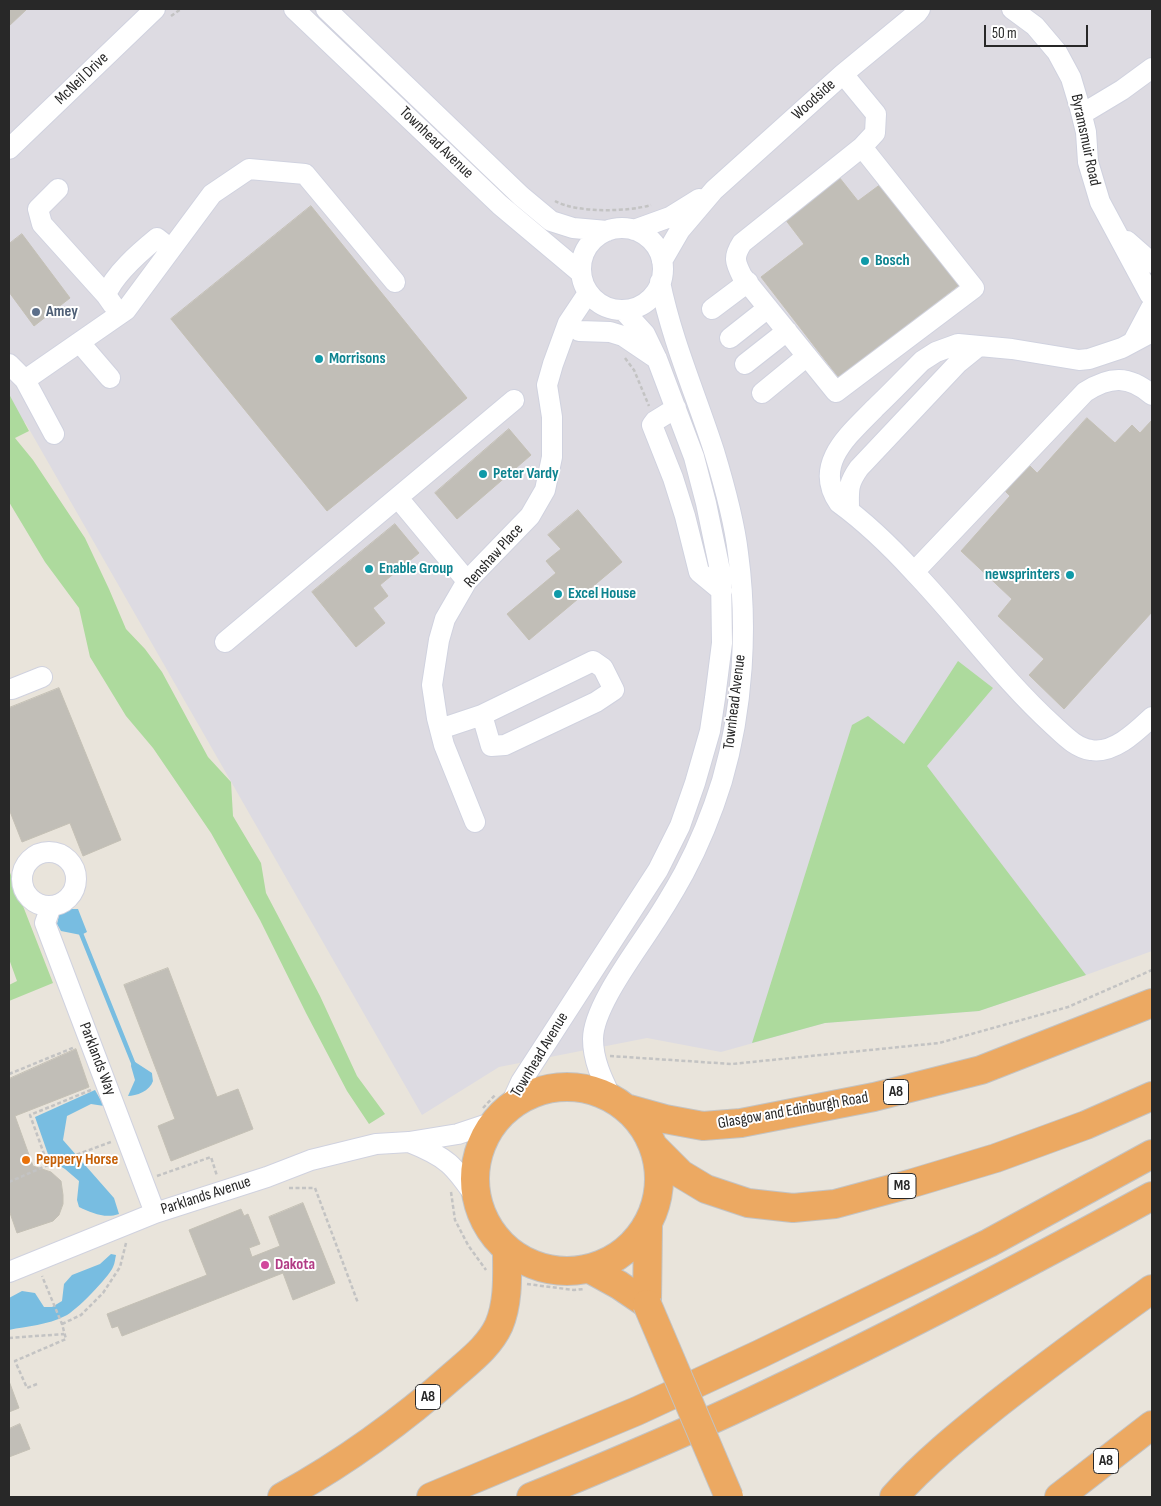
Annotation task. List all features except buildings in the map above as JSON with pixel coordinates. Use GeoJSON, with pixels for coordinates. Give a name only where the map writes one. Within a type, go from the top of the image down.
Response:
{"type":"FeatureCollection","features":[{"type":"Feature","properties":{"kind":"highway","name":"Glasgow and Edinburgh Road"},"geometry":{"type":"LineString","coordinates":[[496,1107],[541,1090],[559,1087],[586,1088],[620,1103],[665,1119],[702,1126],[749,1121],[874,1097],[981,1070],[1152,1003]]}},
{"type":"Feature","properties":{"kind":"highway","name":"M8"},"geometry":{"type":"LineString","coordinates":[[655,1148],[681,1174],[706,1188],[748,1203],[802,1208],[835,1204],[996,1158],[1086,1125],[1152,1096]]}},
{"type":"Feature","properties":{"kind":"highway"},"geometry":{"type":"LineString","coordinates":[[590,1279],[637,1240],[648,1225],[656,1207],[660,1188],[660,1168],[649,1134],[640,1121],[620,1103]]}},
{"type":"Feature","properties":{"kind":"highway"},"geometry":{"type":"LineString","coordinates":[[496,1107],[477,1159],[475,1179],[477,1199],[488,1227],[507,1249],[521,1260],[537,1267],[572,1272],[590,1279],[619,1284],[647,1304]]}},
{"type":"Feature","properties":{"kind":"highway"},"geometry":{"type":"LineString","coordinates":[[431,1497],[637,1411],[760,1354],[989,1243],[1152,1154]]}},
{"type":"Feature","properties":{"kind":"highway"},"geometry":{"type":"LineString","coordinates":[[531,1497],[636,1454],[763,1396],[1016,1270],[1152,1196]]}},
{"type":"Feature","properties":{"kind":"highway"},"geometry":{"type":"LineString","coordinates":[[648,1225],[647,1304],[729,1497]]}},
{"type":"Feature","properties":{"kind":"highway","name":"A8"},"geometry":{"type":"LineString","coordinates":[[282,1497],[308,1483],[393,1425],[477,1354],[491,1339],[500,1324],[506,1297],[508,1282],[507,1249]]}},
{"type":"Feature","properties":{"kind":"highway"},"geometry":{"type":"LineString","coordinates":[[894,1497],[913,1476],[964,1431],[1047,1365],[1152,1290]]}},
{"type":"Feature","properties":{"kind":"highway","name":"A8"},"geometry":{"type":"LineString","coordinates":[[1059,1497],[1152,1425]]}},
{"type":"Feature","properties":{"kind":"street","name":"McNeil Drive"},"geometry":{"type":"LineString","coordinates":[[9,149],[155,9]]}},
{"type":"Feature","properties":{"kind":"street","name":"Townhead Avenue"},"geometry":{"type":"LineString","coordinates":[[294,9],[500,205],[581,273]]}},
{"type":"Feature","properties":{"kind":"street","name":"Townhead Avenue"},"geometry":{"type":"LineString","coordinates":[[326,9],[521,196],[551,221],[573,228],[607,230]]}},
{"type":"Feature","properties":{"kind":"street","name":"Byramsmuir Road"},"geometry":{"type":"LineString","coordinates":[[1012,9],[1031,17],[1056,52],[1071,78],[1082,114],[1092,180],[1100,202],[1151,300]]}},
{"type":"Feature","properties":{"kind":"street","name":"Woodside"},"geometry":{"type":"LineString","coordinates":[[662,260],[680,230],[714,190],[843,74],[922,10]]}},
{"type":"Feature","properties":{"kind":"street"},"geometry":{"type":"LineString","coordinates":[[1082,114],[1122,90],[1152,68]]}},
{"type":"Feature","properties":{"kind":"street"},"geometry":{"type":"LineString","coordinates":[[843,74],[876,114],[875,133],[862,147],[742,243],[736,252],[736,264],[748,282],[836,392],[974,288],[862,147]]}},
{"type":"Feature","properties":{"kind":"street"},"geometry":{"type":"LineString","coordinates":[[25,380],[126,310],[212,194],[249,169],[305,174],[395,282]]}},
{"type":"Feature","properties":{"kind":"street"},"geometry":{"type":"LineString","coordinates":[[58,189],[38,209],[42,224],[106,295],[120,315]]}},
{"type":"Feature","properties":{"kind":"street","name":"Woodside"},"geometry":{"type":"LineString","coordinates":[[634,230],[670,217],[714,190]]}},
{"type":"Feature","properties":{"kind":"street"},"geometry":{"type":"LineString","coordinates":[[560,345],[579,331],[617,309],[635,307],[646,302],[655,293],[662,271],[662,260],[658,250],[644,234],[620,228],[607,230],[595,237],[587,248],[582,260],[581,273],[583,284],[588,293],[598,302],[617,309]]}},
{"type":"Feature","properties":{"kind":"street","name":"Byramsmuir Road"},"geometry":{"type":"LineString","coordinates":[[1116,231],[1152,263]]}},
{"type":"Feature","properties":{"kind":"street"},"geometry":{"type":"LineString","coordinates":[[106,295],[110,286],[146,247],[157,238],[171,249]]}},
{"type":"Feature","properties":{"kind":"street","name":"Townhead Avenue"},"geometry":{"type":"LineString","coordinates":[[620,1103],[595,1060],[593,1038],[596,1021],[608,996],[684,873],[703,834],[722,780],[735,727],[742,669],[742,608],[739,561],[733,526],[714,451],[673,337],[660,282]]}},
{"type":"Feature","properties":{"kind":"street"},"geometry":{"type":"LineString","coordinates":[[712,309],[748,282]]}},
{"type":"Feature","properties":{"kind":"street","name":"Renshaw Place"},"geometry":{"type":"LineString","coordinates":[[475,822],[442,737],[432,685],[439,640],[445,619],[467,581],[530,516],[544,490],[552,458],[552,417],[547,385],[568,322],[588,293]]}},
{"type":"Feature","properties":{"kind":"street"},"geometry":{"type":"LineString","coordinates":[[1134,340],[1151,300]]}},
{"type":"Feature","properties":{"kind":"street"},"geometry":{"type":"LineString","coordinates":[[730,338],[768,308]]}},
{"type":"Feature","properties":{"kind":"street","name":"Townhead Avenue"},"geometry":{"type":"LineString","coordinates":[[496,1107],[521,1082],[658,870],[680,826],[710,731],[722,643],[722,591],[721,575],[706,503],[694,457],[657,359],[645,334],[617,309]]}},
{"type":"Feature","properties":{"kind":"street"},"geometry":{"type":"LineString","coordinates":[[579,331],[610,332],[623,336],[657,359]]}},
{"type":"Feature","properties":{"kind":"street"},"geometry":{"type":"LineString","coordinates":[[745,364],[788,331]]}},
{"type":"Feature","properties":{"kind":"street"},"geometry":{"type":"LineString","coordinates":[[1152,332],[1108,354],[1079,360],[958,344],[936,352],[922,361],[845,439],[833,460],[829,480],[834,495],[839,502],[914,572],[1030,704],[1075,745],[1092,751],[1107,749],[1122,742],[1152,717]]}},
{"type":"Feature","properties":{"kind":"street"},"geometry":{"type":"LineString","coordinates":[[80,342],[110,378]]}},
{"type":"Feature","properties":{"kind":"street"},"geometry":{"type":"LineString","coordinates":[[849,510],[849,486],[851,479],[859,468],[958,363],[979,346]]}},
{"type":"Feature","properties":{"kind":"street"},"geometry":{"type":"LineString","coordinates":[[762,393],[807,356]]}},
{"type":"Feature","properties":{"kind":"street"},"geometry":{"type":"LineString","coordinates":[[9,364],[25,380],[54,434]]}},
{"type":"Feature","properties":{"kind":"street"},"geometry":{"type":"LineString","coordinates":[[914,572],[1085,392],[1099,383],[1111,380],[1126,380],[1142,386],[1152,395]]}},
{"type":"Feature","properties":{"kind":"street"},"geometry":{"type":"LineString","coordinates":[[225,642],[514,400]]}},
{"type":"Feature","properties":{"kind":"street"},"geometry":{"type":"LineString","coordinates":[[676,408],[655,421],[652,426],[686,516],[699,572],[722,591]]}},
{"type":"Feature","properties":{"kind":"street"},"geometry":{"type":"LineString","coordinates":[[398,498],[467,581]]}},
{"type":"Feature","properties":{"kind":"street"},"geometry":{"type":"LineString","coordinates":[[442,737],[482,715],[593,661],[603,668],[614,690],[596,702],[505,745],[491,746],[482,715]]}},
{"type":"Feature","properties":{"kind":"street"},"geometry":{"type":"LineString","coordinates":[[12,688],[42,677]]}},
{"type":"Feature","properties":{"kind":"street","name":"Parklands Way"},"geometry":{"type":"LineString","coordinates":[[51,906],[45,922],[155,1213]]}},
{"type":"Feature","properties":{"kind":"street","name":"Parklands Avenue"},"geometry":{"type":"LineString","coordinates":[[9,1272],[155,1213],[334,1153],[376,1144],[409,1142],[458,1134],[496,1107]]}},
{"type":"Feature","properties":{"kind":"street","name":"Parklands Avenue"},"geometry":{"type":"LineString","coordinates":[[409,1142],[445,1159],[460,1173],[477,1199]]}},
{"type":"Feature","properties":{"kind":"path"},"geometry":{"type":"LineString","coordinates":[[551,199],[576,208],[614,210],[644,207],[658,202],[670,217]]}},
{"type":"Feature","properties":{"kind":"path"},"geometry":{"type":"LineString","coordinates":[[595,1060],[609,1056],[621,1056],[732,1064],[939,1043],[1068,1007],[1152,970]]}},
{"type":"Feature","properties":{"kind":"path"},"geometry":{"type":"LineString","coordinates":[[9,1074],[73,1048]]}},
{"type":"Feature","properties":{"kind":"path"},"geometry":{"type":"LineString","coordinates":[[48,1166],[30,1115],[89,1091]]}},
{"type":"Feature","properties":{"kind":"path"},"geometry":{"type":"LineString","coordinates":[[9,1182],[126,1137]]}},
{"type":"Feature","properties":{"kind":"path"},"geometry":{"type":"LineString","coordinates":[[315,1188],[358,1303]]}},
{"type":"Feature","properties":{"kind":"path"},"geometry":{"type":"LineString","coordinates":[[451,1191],[455,1220],[468,1246],[486,1269],[489,1284],[508,1282],[574,1290],[590,1279]]}},
{"type":"Feature","properties":{"kind":"path"},"geometry":{"type":"LineString","coordinates":[[62,1324],[81,1315],[103,1293],[120,1267],[134,1221]]}},
{"type":"Feature","properties":{"kind":"path"},"geometry":{"type":"LineString","coordinates":[[35,1261],[62,1324],[66,1339],[15,1361],[27,1388],[36,1384]]}},
{"type":"Feature","properties":{"kind":"path"},"geometry":{"type":"LineString","coordinates":[[9,1338],[64,1334]]}},
{"type":"Feature","properties":{"kind":"shaded area"},"geometry":{"type":"Polygon","coordinates":[[[9,9],[1152,9],[1152,951],[979,1011],[825,1023],[721,1052],[647,1038],[499,1067],[422,1115],[25,422],[9,431],[9,9]]]}},
{"type":"Feature","properties":{"kind":"green space"},"geometry":{"type":"Polygon","coordinates":[[[9,394],[29,431],[15,438],[33,460],[85,538],[126,629],[145,649],[162,672],[208,757],[231,782],[233,816],[261,863],[266,893],[320,996],[357,1076],[385,1114],[369,1124],[347,1091],[260,920],[211,833],[153,748],[126,716],[90,657],[79,608],[45,562],[9,502],[9,394]]]}},
{"type":"Feature","properties":{"kind":"green space"},"geometry":{"type":"Polygon","coordinates":[[[958,661],[993,688],[927,766],[1086,975],[979,1011],[825,1023],[752,1043],[852,725],[868,716],[904,744],[958,661]]]}},
{"type":"Feature","properties":{"kind":"green space"},"geometry":{"type":"Polygon","coordinates":[[[9,870],[53,983],[9,1001],[9,985],[17,981],[9,959],[9,870]]]}},
{"type":"Feature","properties":{"kind":"water"},"geometry":{"type":"Polygon","coordinates":[[[69,909],[78,909],[87,932],[81,935],[61,931],[57,924],[59,915],[69,909]]]}},
{"type":"Feature","properties":{"kind":"water"},"geometry":{"type":"Polygon","coordinates":[[[132,1060],[152,1073],[153,1081],[149,1088],[135,1095],[128,1096],[135,1080],[131,1066],[132,1060]]]}},
{"type":"Feature","properties":{"kind":"water"},"geometry":{"type":"Polygon","coordinates":[[[95,1090],[104,1106],[91,1104],[67,1116],[63,1140],[114,1198],[119,1214],[109,1216],[99,1215],[79,1207],[77,1200],[79,1181],[65,1169],[50,1160],[35,1117],[95,1090]]]}},
{"type":"Feature","properties":{"kind":"water"},"geometry":{"type":"Polygon","coordinates":[[[111,1254],[116,1255],[114,1266],[110,1272],[91,1294],[70,1313],[52,1321],[9,1330],[9,1298],[22,1291],[35,1293],[44,1307],[52,1307],[62,1301],[64,1284],[72,1275],[100,1264],[111,1254]]]}},
{"type":"Feature","properties":{"kind":"waterway"},"geometry":{"type":"LineString","coordinates":[[80,931],[134,1065]]}},
{"type":"Feature","properties":{"kind":"place","name":"Bosch"},"geometry":{"type":"Point","coordinates":[865,261]}},
{"type":"Feature","properties":{"kind":"place","name":"Amey"},"geometry":{"type":"Point","coordinates":[36,312]}},
{"type":"Feature","properties":{"kind":"place","name":"Morrisons"},"geometry":{"type":"Point","coordinates":[319,359]}},
{"type":"Feature","properties":{"kind":"place","name":"Peter Vardy"},"geometry":{"type":"Point","coordinates":[483,474]}},
{"type":"Feature","properties":{"kind":"place","name":"Enable Group"},"geometry":{"type":"Point","coordinates":[369,569]}},
{"type":"Feature","properties":{"kind":"place","name":"newsprinters"},"geometry":{"type":"Point","coordinates":[1070,575]}},
{"type":"Feature","properties":{"kind":"place","name":"Excel House"},"geometry":{"type":"Point","coordinates":[558,594]}},
{"type":"Feature","properties":{"kind":"place","name":"Peppery Horse"},"geometry":{"type":"Point","coordinates":[26,1160]}},
{"type":"Feature","properties":{"kind":"place","name":"Dakota"},"geometry":{"type":"Point","coordinates":[265,1265]}}]}
